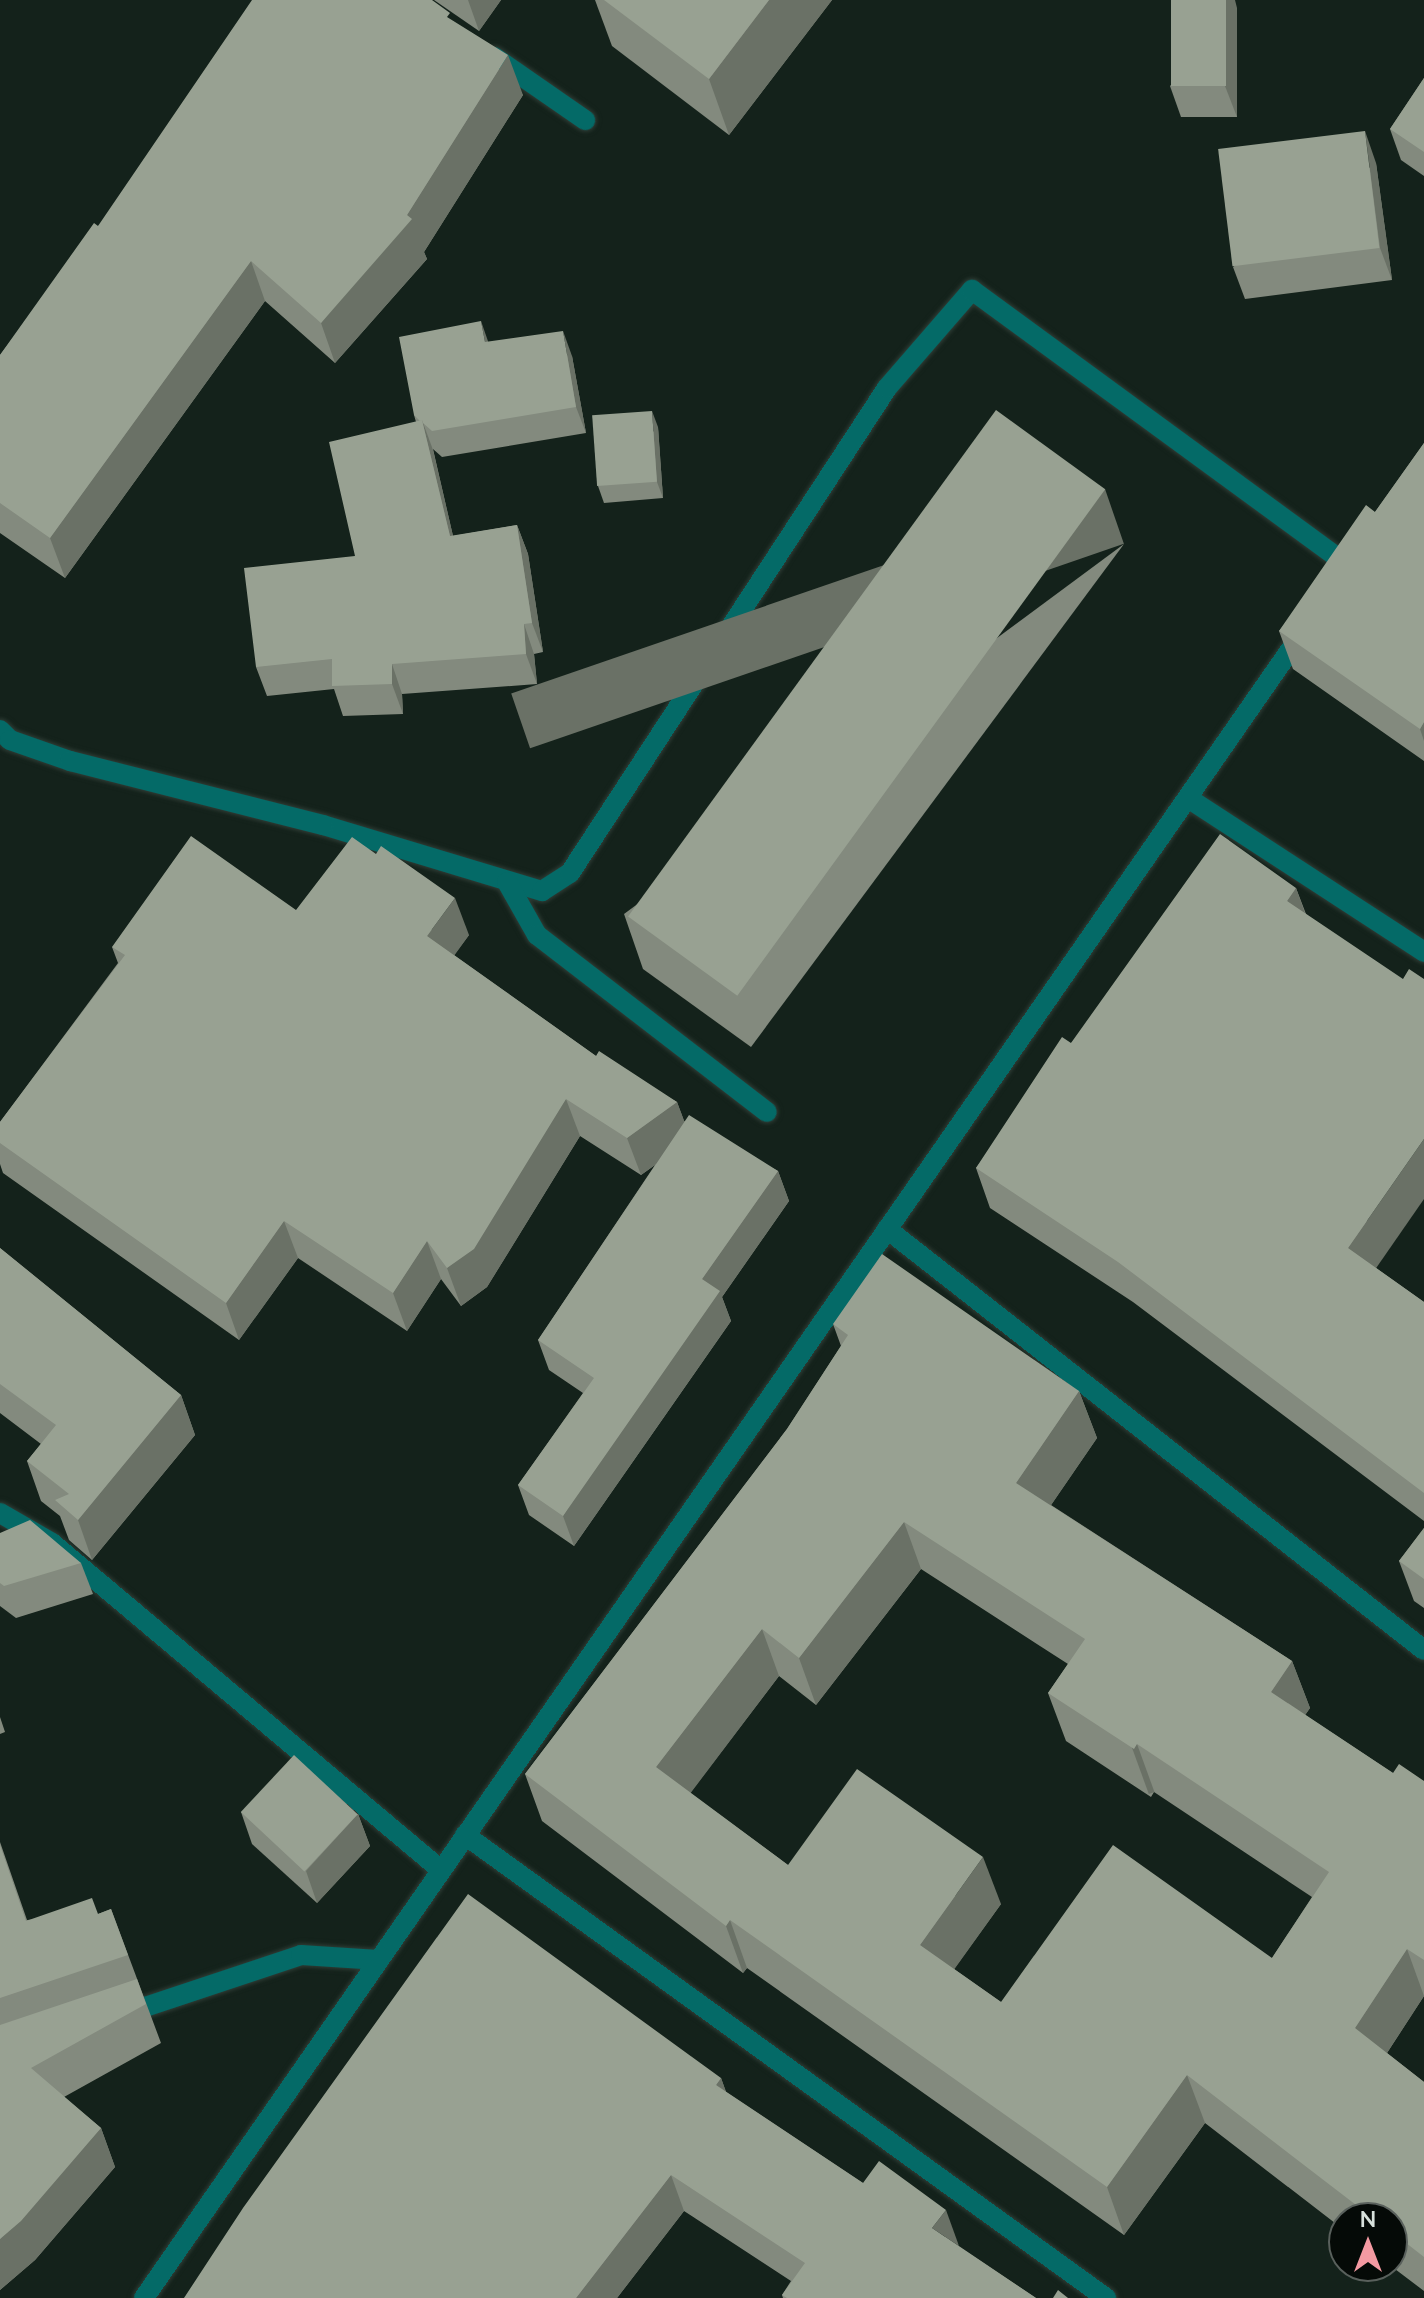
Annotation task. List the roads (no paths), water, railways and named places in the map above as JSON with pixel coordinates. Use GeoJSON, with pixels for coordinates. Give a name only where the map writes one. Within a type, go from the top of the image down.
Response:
{"type":"FeatureCollection","features":[{"type":"Feature","properties":{"kind":"street"},"geometry":{"type":"LineString","coordinates":[[473,43],[585,120]]}},
{"type":"Feature","properties":{"kind":"street"},"geometry":{"type":"LineString","coordinates":[[0,730],[10,740],[70,761],[323,825],[542,891],[570,873],[887,388],[972,290],[1344,573],[1366,542]]}},
{"type":"Feature","properties":{"kind":"street"},"geometry":{"type":"LineString","coordinates":[[144,2298],[1313,618]]}},
{"type":"Feature","properties":{"kind":"street"},"geometry":{"type":"LineString","coordinates":[[1188,798],[1424,952]]}},
{"type":"Feature","properties":{"kind":"street"},"geometry":{"type":"LineString","coordinates":[[507,882],[537,935],[767,1112]]}},
{"type":"Feature","properties":{"kind":"street"},"geometry":{"type":"LineString","coordinates":[[887,1229],[1424,1650]]}},
{"type":"Feature","properties":{"kind":"street"},"geometry":{"type":"LineString","coordinates":[[0,1513],[52,1543],[441,1870]]}},
{"type":"Feature","properties":{"kind":"street"},"geometry":{"type":"LineString","coordinates":[[465,1835],[1106,2298]]}},
{"type":"Feature","properties":{"kind":"street"},"geometry":{"type":"LineString","coordinates":[[105,2020],[301,1955],[379,1960]]}}]}
